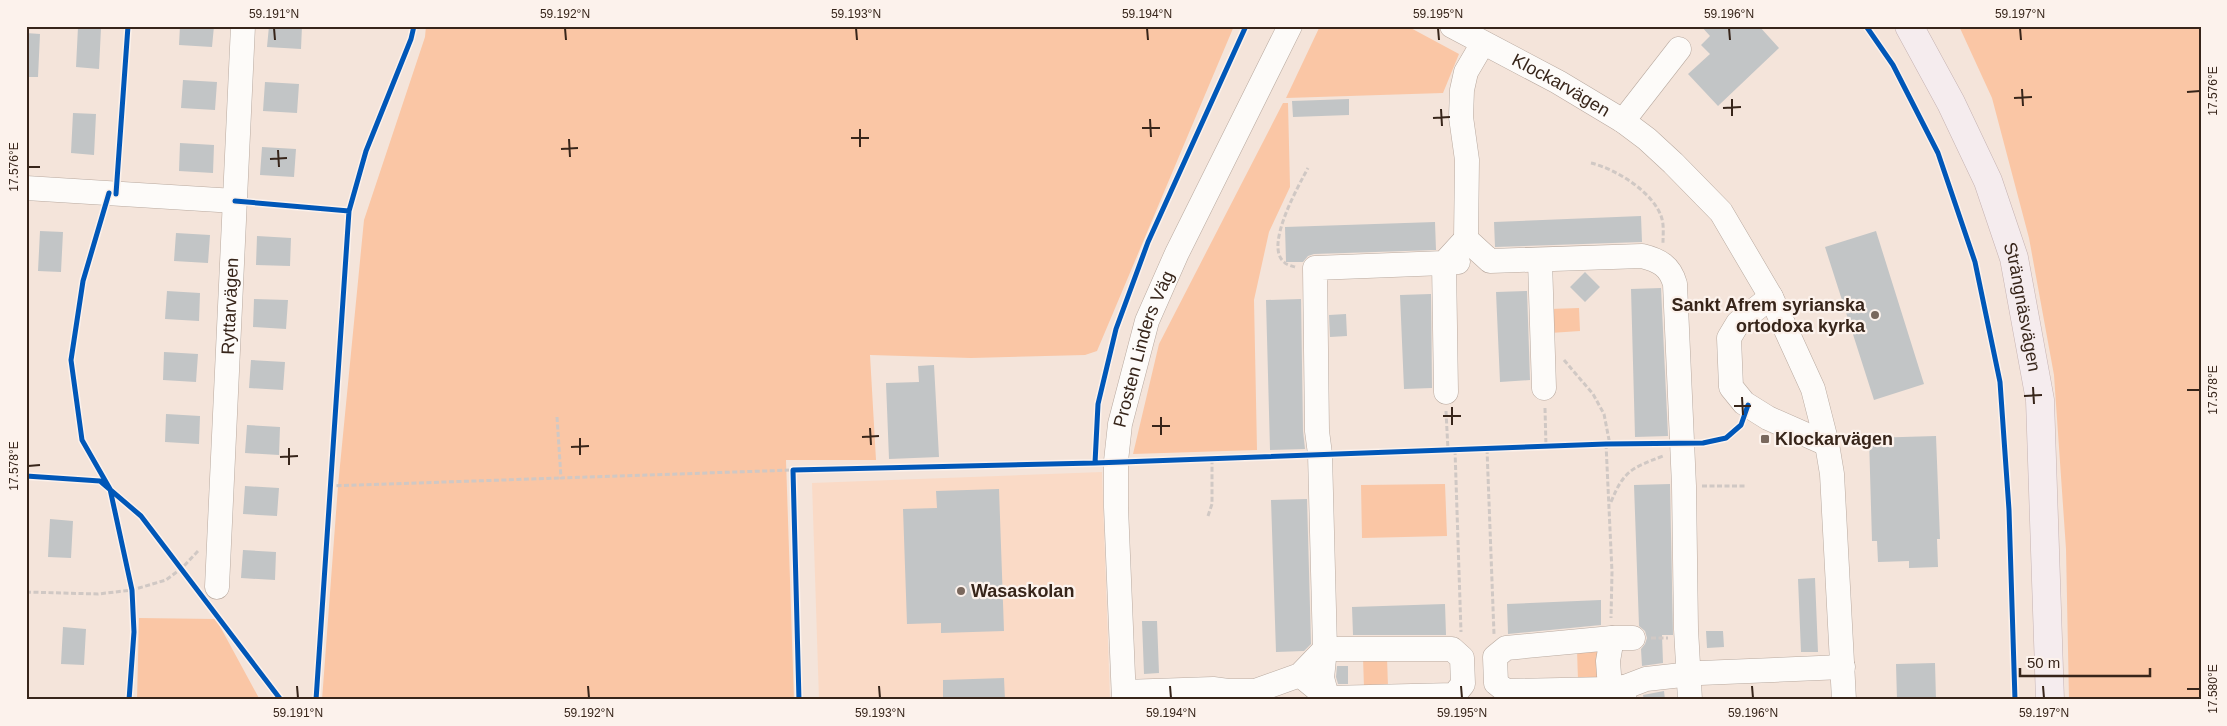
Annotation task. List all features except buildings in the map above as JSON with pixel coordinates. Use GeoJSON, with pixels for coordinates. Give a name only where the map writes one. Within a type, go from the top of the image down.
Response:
{"type":"FeatureCollection","features":[{"type":"Feature","properties":{"kind":"main road","name":"Strängnäsvägen"},"geometry":{"type":"LineString","coordinates":[[1909,26],[1951,103],[1988,181],[2014,258],[2040,400],[2050,700]]}},
{"type":"Feature","properties":{"kind":"street","name":"Ryttarvägen"},"geometry":{"type":"LineString","coordinates":[[217,587],[243,26]]}},
{"type":"Feature","properties":{"kind":"street","name":"Prosten Linders Väg"},"geometry":{"type":"LineString","coordinates":[[1124,696],[1116,507],[1116,461],[1120,424],[1147,320],[1177,253],[1290,26]]}},
{"type":"Feature","properties":{"kind":"street","name":"Klockarvägen"},"geometry":{"type":"LineString","coordinates":[[1452,26],[1558,82],[1647,139],[1673,162],[1721,212],[1771,297],[1813,389],[1827,444],[1832,474],[1844,700]]}},
{"type":"Feature","properties":{"kind":"street"},"geometry":{"type":"LineString","coordinates":[[1446,392],[1444,263],[1466,240],[1467,160],[1461,117],[1462,90],[1466,72],[1483,44]]}},
{"type":"Feature","properties":{"kind":"street"},"geometry":{"type":"LineString","coordinates":[[1623,122],[1679,49]]}},
{"type":"Feature","properties":{"kind":"street"},"geometry":{"type":"LineString","coordinates":[[26,188],[235,200]]}},
{"type":"Feature","properties":{"kind":"street"},"geometry":{"type":"LineString","coordinates":[[1466,240],[1490,261]]}},
{"type":"Feature","properties":{"kind":"street"},"geometry":{"type":"LineString","coordinates":[[1328,699],[1323,688],[1322,678],[1325,649],[1320,454],[1317,431],[1315,268],[1642,256],[1656,259],[1663,264],[1670,270],[1675,284],[1684,486],[1686,638],[1690,700]]}},
{"type":"Feature","properties":{"kind":"street"},"geometry":{"type":"LineString","coordinates":[[1540,261],[1544,388]]}},
{"type":"Feature","properties":{"kind":"street"},"geometry":{"type":"LineString","coordinates":[[1771,297],[1738,323],[1728,338],[1731,387],[1744,403],[1768,418],[1827,444]]}},
{"type":"Feature","properties":{"kind":"street"},"geometry":{"type":"LineString","coordinates":[[1623,638],[1506,648],[1495,657],[1496,683],[1506,691],[1620,692],[1646,679],[1700,673],[1843,667]]}},
{"type":"Feature","properties":{"kind":"street"},"geometry":{"type":"LineString","coordinates":[[1620,692],[1608,660],[1623,638]]}},
{"type":"Feature","properties":{"kind":"street"},"geometry":{"type":"LineString","coordinates":[[1124,696],[1214,689],[1254,691],[1300,675],[1325,649],[1452,649],[1462,658],[1463,684],[1454,695],[1328,699],[1300,675]]}},
{"type":"Feature","properties":{"kind":"path"},"geometry":{"type":"LineString","coordinates":[[1591,163],[1608,167],[1652,198],[1663,220],[1663,264]]}},
{"type":"Feature","properties":{"kind":"path"},"geometry":{"type":"LineString","coordinates":[[1308,168],[1282,219],[1278,253],[1283,262],[1299,269],[1315,268]]}},
{"type":"Feature","properties":{"kind":"path"},"geometry":{"type":"LineString","coordinates":[[1542,335],[1593,394],[1604,414],[1608,444],[1610,504],[1612,572],[1610,603],[1623,638],[1686,638]]}},
{"type":"Feature","properties":{"kind":"path"},"geometry":{"type":"LineString","coordinates":[[1544,388],[1546,447]]}},
{"type":"Feature","properties":{"kind":"path"},"geometry":{"type":"LineString","coordinates":[[1446,392],[1448,450]]}},
{"type":"Feature","properties":{"kind":"path"},"geometry":{"type":"LineString","coordinates":[[557,417],[561,478]]}},
{"type":"Feature","properties":{"kind":"path"},"geometry":{"type":"LineString","coordinates":[[1610,504],[1619,481],[1637,466],[1670,453],[1682,443]]}},
{"type":"Feature","properties":{"kind":"path"},"geometry":{"type":"LineString","coordinates":[[1598,444],[1619,445]]}},
{"type":"Feature","properties":{"kind":"path"},"geometry":{"type":"LineString","coordinates":[[1536,448],[1555,447]]}},
{"type":"Feature","properties":{"kind":"path"},"geometry":{"type":"LineString","coordinates":[[1487,449],[1495,657]]}},
{"type":"Feature","properties":{"kind":"path"},"geometry":{"type":"LineString","coordinates":[[1479,450],[1497,449]]}},
{"type":"Feature","properties":{"kind":"path"},"geometry":{"type":"LineString","coordinates":[[1454,450],[1462,658]]}},
{"type":"Feature","properties":{"kind":"path"},"geometry":{"type":"LineString","coordinates":[[1438,451],[1463,450]]}},
{"type":"Feature","properties":{"kind":"path"},"geometry":{"type":"LineString","coordinates":[[1208,516],[1212,504],[1212,458]]}},
{"type":"Feature","properties":{"kind":"path"},"geometry":{"type":"LineString","coordinates":[[1202,459],[1222,458]]}},
{"type":"Feature","properties":{"kind":"path"},"geometry":{"type":"LineString","coordinates":[[792,470],[793,480]]}},
{"type":"Feature","properties":{"kind":"path"},"geometry":{"type":"LineString","coordinates":[[329,486],[802,470]]}},
{"type":"Feature","properties":{"kind":"path"},"geometry":{"type":"LineString","coordinates":[[328,496],[330,477]]}},
{"type":"Feature","properties":{"kind":"path"},"geometry":{"type":"LineString","coordinates":[[1684,486],[1745,486]]}},
{"type":"Feature","properties":{"kind":"path"},"geometry":{"type":"LineString","coordinates":[[26,592],[98,594],[132,590],[166,580],[182,568],[220,526]]}},
{"type":"Feature","properties":{"kind":"path"},"geometry":{"type":"LineString","coordinates":[[176,561],[188,576]]}},
{"type":"Feature","properties":{"kind":"path"},"geometry":{"type":"LineString","coordinates":[[130,581],[132,598]]}},
{"type":"Feature","properties":{"kind":"shaded area"},"geometry":{"type":"Polygon","coordinates":[[[426,26],[1234,26],[1097,351],[1085,355],[971,358],[870,355],[876,460],[786,460],[794,700],[322,700],[338,486],[364,220],[425,37],[426,26]]]}},
{"type":"Feature","properties":{"kind":"shaded area"},"geometry":{"type":"Polygon","coordinates":[[[1320,26],[1407,26],[1459,54],[1443,93],[1286,98],[1320,26]]]}},
{"type":"Feature","properties":{"kind":"shaded area"},"geometry":{"type":"Polygon","coordinates":[[[1959,26],[2201,26],[2201,700],[2069,700],[2066,549],[2054,375],[2029,238],[1992,98],[1959,26]]]}},
{"type":"Feature","properties":{"kind":"shaded area"},"geometry":{"type":"Polygon","coordinates":[[[1283,103],[1288,103],[1290,187],[1269,232],[1254,300],[1257,450],[1133,454],[1159,344],[1283,103]]]}},
{"type":"Feature","properties":{"kind":"shaded area"},"geometry":{"type":"Polygon","coordinates":[[[1579,308],[1580,331],[1550,333],[1549,309],[1579,308]]]}},
{"type":"Feature","properties":{"kind":"shaded area","name":"Wasaskolan"},"geometry":{"type":"Polygon","coordinates":[[[1102,472],[1110,700],[819,700],[812,483],[1102,472]]]}},
{"type":"Feature","properties":{"kind":"shaded area"},"geometry":{"type":"Polygon","coordinates":[[[1445,484],[1447,536],[1362,538],[1361,485],[1445,484]]]}},
{"type":"Feature","properties":{"kind":"shaded area"},"geometry":{"type":"Polygon","coordinates":[[[139,618],[216,619],[260,700],[137,700],[139,618]]]}},
{"type":"Feature","properties":{"kind":"shaded area"},"geometry":{"type":"Polygon","coordinates":[[[1601,649],[1602,679],[1578,680],[1577,650],[1601,649]]]}},
{"type":"Feature","properties":{"kind":"shaded area"},"geometry":{"type":"Polygon","coordinates":[[[1363,657],[1387,657],[1388,687],[1364,688],[1363,657]]]}},
{"type":"Feature","properties":{"kind":"cycle path"},"geometry":{"type":"LineString","coordinates":[[116,194],[128,26]]}},
{"type":"Feature","properties":{"kind":"cycle path"},"geometry":{"type":"LineString","coordinates":[[316,700],[349,211],[366,151],[411,39],[414,26]]}},
{"type":"Feature","properties":{"kind":"cycle path"},"geometry":{"type":"LineString","coordinates":[[1095,463],[1098,404],[1116,329],[1148,242],[1246,26]]}},
{"type":"Feature","properties":{"kind":"cycle path"},"geometry":{"type":"LineString","coordinates":[[1866,26],[1893,65],[1938,153],[1975,262],[2000,382],[2009,510],[2015,700]]}},
{"type":"Feature","properties":{"kind":"cycle path"},"geometry":{"type":"LineString","coordinates":[[109,193],[83,281],[71,360],[82,440],[110,489],[132,590],[134,632],[129,700]]}},
{"type":"Feature","properties":{"kind":"cycle path"},"geometry":{"type":"LineString","coordinates":[[235,201],[349,211]]}},
{"type":"Feature","properties":{"kind":"cycle path"},"geometry":{"type":"LineString","coordinates":[[799,700],[793,470],[1095,463],[1606,444],[1703,443],[1726,438],[1741,425],[1748,405]]}},
{"type":"Feature","properties":{"kind":"cycle path"},"geometry":{"type":"LineString","coordinates":[[26,476],[100,481],[141,516],[281,700]]}},
{"type":"Feature","properties":{"kind":"place","name":"Sankt Afrem syrianska ortodoxa kyrka"},"geometry":{"type":"Point","coordinates":[1875,315]}},
{"type":"Feature","properties":{"kind":"place","name":"Klockarvägen"},"geometry":{"type":"Point","coordinates":[1765,439]}},
{"type":"Feature","properties":{"kind":"place","name":"Wasaskolan"},"geometry":{"type":"Point","coordinates":[961,591]}}]}
